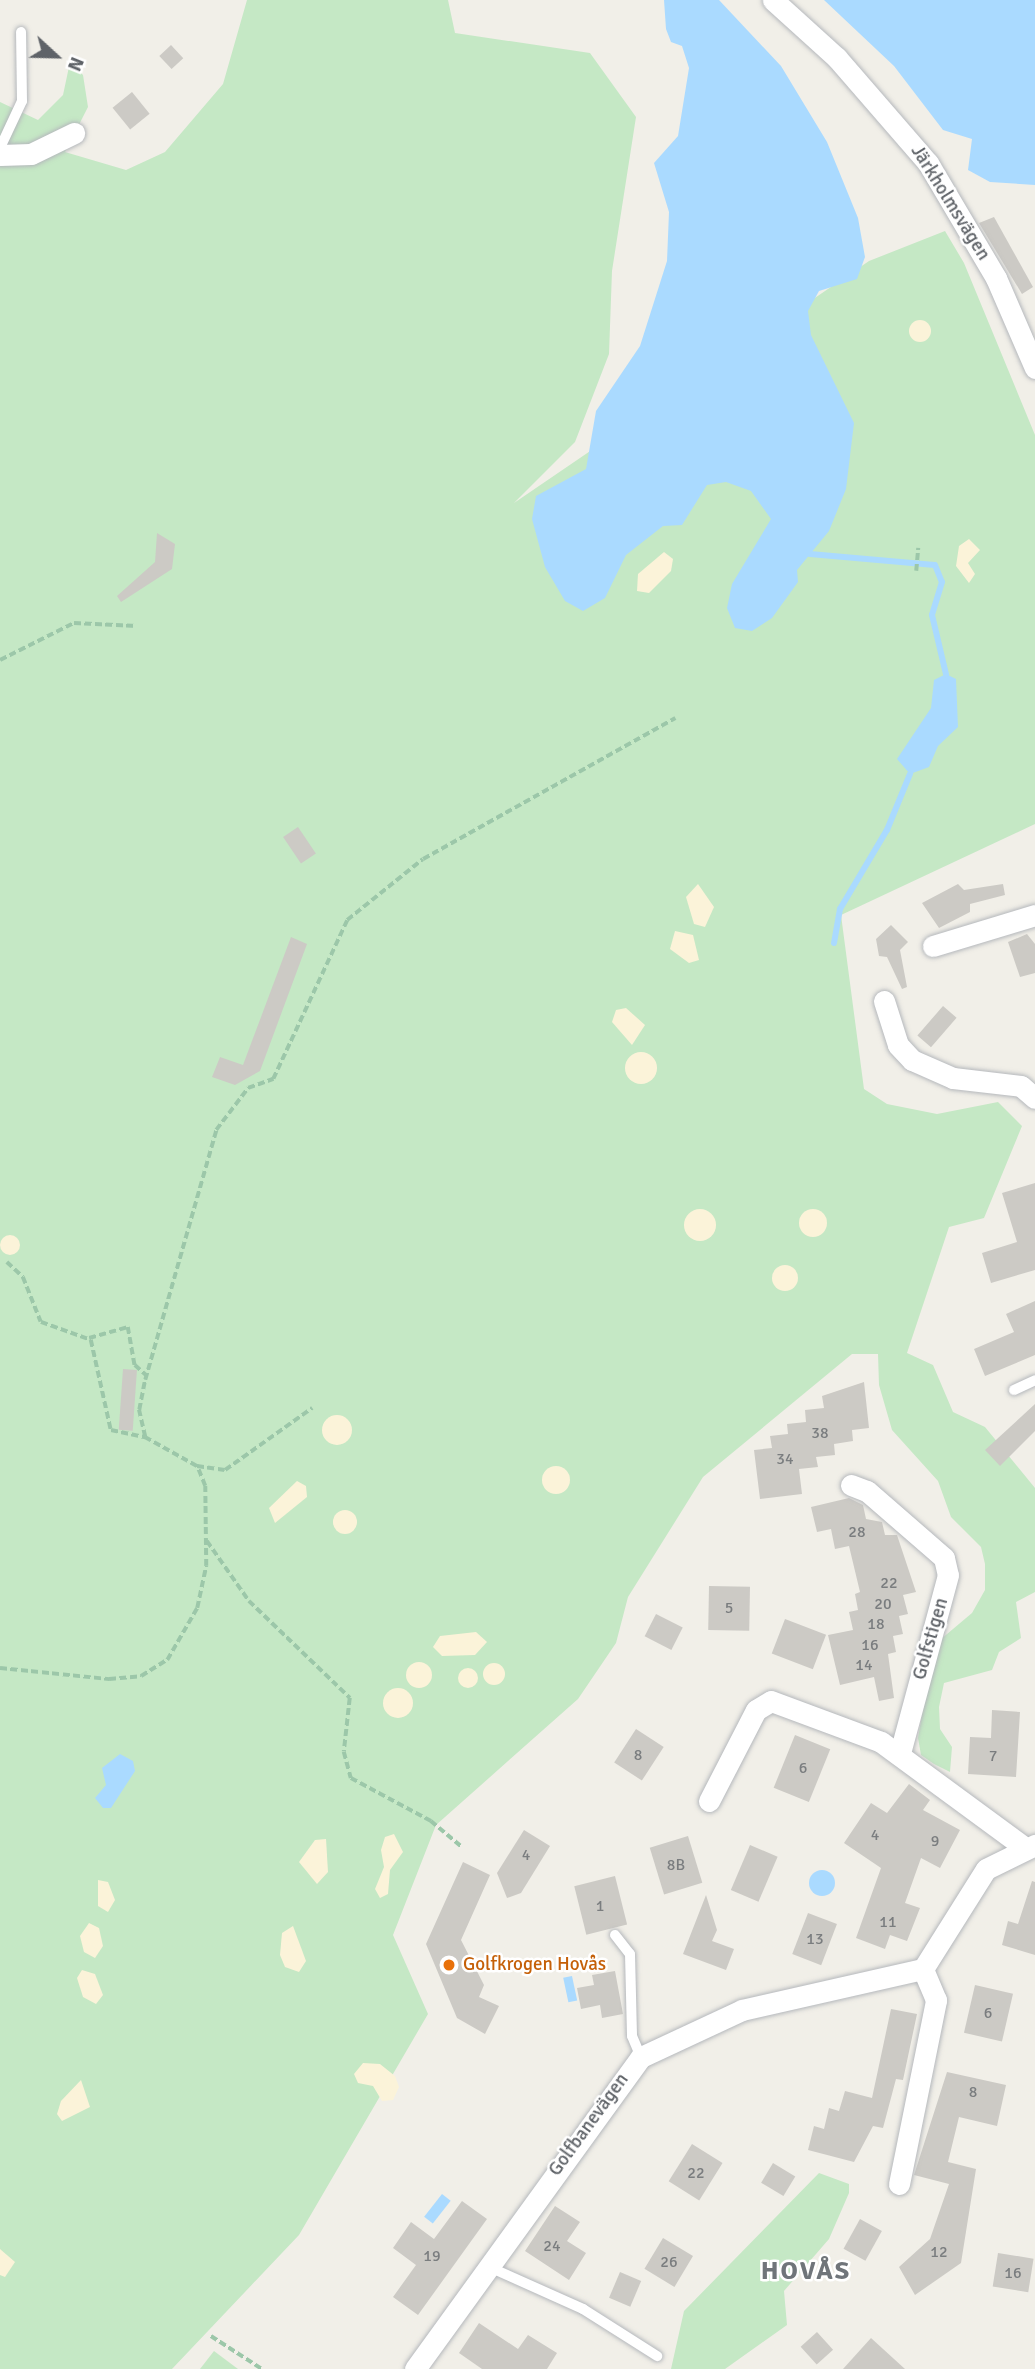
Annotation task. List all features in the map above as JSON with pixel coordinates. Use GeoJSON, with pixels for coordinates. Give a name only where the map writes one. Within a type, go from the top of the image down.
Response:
{"type":"FeatureCollection","features":[{"type":"Feature","properties":{"kind":"street","name":"Järkholmsvägen"},"geometry":{"type":"LineString","coordinates":[[773,0],[862,85],[928,163],[996,278],[1035,368]]}},
{"type":"Feature","properties":{"kind":"street"},"geometry":{"type":"LineString","coordinates":[[0,155],[31,154],[74,133]]}},
{"type":"Feature","properties":{"kind":"street"},"geometry":{"type":"LineString","coordinates":[[933,946],[1035,915]]}},
{"type":"Feature","properties":{"kind":"street"},"geometry":{"type":"LineString","coordinates":[[884,1000],[898,1045],[912,1060],[953,1078],[1028,1092]]}},
{"type":"Feature","properties":{"kind":"street","name":"Golfstigen"},"geometry":{"type":"LineString","coordinates":[[851,1485],[867,1491],[944,1558],[948,1575],[900,1754]]}},
{"type":"Feature","properties":{"kind":"street"},"geometry":{"type":"LineString","coordinates":[[709,1801],[763,1702],[846,1727],[900,1754],[1029,1846],[986,1869],[923,1969],[936,2000],[899,2183]]}},
{"type":"Feature","properties":{"kind":"street","name":"Golfbanevägen"},"geometry":{"type":"LineString","coordinates":[[415,2369],[640,2057],[742,2010],[923,1969]]}},
{"type":"Feature","properties":{"kind":"lane"},"geometry":{"type":"LineString","coordinates":[[0,148],[22,100],[21,32]]}},
{"type":"Feature","properties":{"kind":"lane"},"geometry":{"type":"LineString","coordinates":[[1014,1390],[1035,1380]]}},
{"type":"Feature","properties":{"kind":"lane"},"geometry":{"type":"LineString","coordinates":[[615,1935],[630,1954],[632,2036],[640,2057]]}},
{"type":"Feature","properties":{"kind":"lane"},"geometry":{"type":"LineString","coordinates":[[487,2266],[583,2309],[657,2356]]}},
{"type":"Feature","properties":{"kind":"path"},"geometry":{"type":"LineString","coordinates":[[916,571],[918,548]]}},
{"type":"Feature","properties":{"kind":"path"},"geometry":{"type":"LineString","coordinates":[[0,660],[61,626],[137,626]]}},
{"type":"Feature","properties":{"kind":"path"},"geometry":{"type":"LineString","coordinates":[[145,1437],[139,1410],[146,1375],[216,1130],[247,1088],[273,1079],[348,920],[423,859],[676,718]]}},
{"type":"Feature","properties":{"kind":"path"},"geometry":{"type":"LineString","coordinates":[[8,1262],[23,1277],[41,1322],[89,1338],[128,1327],[135,1365],[146,1375]]}},
{"type":"Feature","properties":{"kind":"path"},"geometry":{"type":"LineString","coordinates":[[89,1338],[111,1430],[145,1437],[197,1466],[233,1469],[312,1408]]}},
{"type":"Feature","properties":{"kind":"path"},"geometry":{"type":"LineString","coordinates":[[0,1668],[109,1679],[154,1670],[176,1649],[197,1608],[207,1541],[205,1486],[197,1466]]}},
{"type":"Feature","properties":{"kind":"path"},"geometry":{"type":"LineString","coordinates":[[207,1541],[249,1601],[350,1698],[344,1752],[351,1778],[431,1821],[462,1847]]}},
{"type":"Feature","properties":{"kind":"path"},"geometry":{"type":"LineString","coordinates":[[211,2336],[262,2369]]}},
{"type":"Feature","properties":{"kind":"green space"},"geometry":{"type":"Polygon","coordinates":[[[247,0],[448,0],[455,33],[590,53],[636,117],[612,271],[609,354],[575,442],[514,503],[869,261],[945,231],[964,263],[1035,435],[1035,824],[841,915],[864,1089],[887,1104],[937,1114],[998,1102],[1022,1126],[984,1218],[949,1227],[907,1353],[933,1365],[953,1412],[985,1427],[1035,1488],[1035,1592],[1016,1602],[1021,1638],[999,1652],[992,1670],[944,1683],[939,1707],[940,1729],[952,1747],[950,1772],[934,1764],[921,1755],[918,1738],[934,1645],[972,1613],[985,1590],[985,1564],[981,1547],[951,1517],[938,1481],[892,1430],[879,1385],[878,1354],[852,1354],[703,1477],[628,1597],[616,1643],[578,1699],[436,1825],[393,1935],[428,2014],[299,2235],[172,2369],[0,2369],[0,102],[38,120],[63,95],[70,62],[83,75],[88,107],[65,152],[126,170],[165,152],[223,84],[247,0]]]}},
{"type":"Feature","properties":{"kind":"green space"},"geometry":{"type":"Polygon","coordinates":[[[819,2173],[849,2184],[849,2193],[829,2239],[784,2291],[787,2325],[725,2369],[671,2369],[684,2311],[819,2173]]]}},
{"type":"Feature","properties":{"kind":"green space"},"geometry":{"type":"Polygon","coordinates":[[[214,2351],[238,2369],[200,2369],[214,2351]]]}},
{"type":"Feature","properties":{"kind":"sand"},"geometry":{"type":"Polygon","coordinates":[[[920,320],[928,323],[931,331],[928,339],[920,342],[912,339],[909,331],[912,323],[920,320]]]}},
{"type":"Feature","properties":{"kind":"sand"},"geometry":{"type":"Polygon","coordinates":[[[969,539],[980,550],[968,563],[975,574],[969,583],[956,566],[959,546],[969,539]]]}},
{"type":"Feature","properties":{"kind":"sand"},"geometry":{"type":"Polygon","coordinates":[[[664,552],[673,559],[671,571],[649,593],[637,591],[638,574],[664,552]]]}},
{"type":"Feature","properties":{"kind":"sand"},"geometry":{"type":"Polygon","coordinates":[[[698,884],[714,907],[705,927],[694,924],[686,897],[698,884]]]}},
{"type":"Feature","properties":{"kind":"sand"},"geometry":{"type":"Polygon","coordinates":[[[675,931],[693,935],[699,960],[689,963],[670,949],[675,931]]]}},
{"type":"Feature","properties":{"kind":"sand"},"geometry":{"type":"Polygon","coordinates":[[[626,1008],[645,1025],[632,1045],[612,1022],[616,1010],[626,1008]]]}},
{"type":"Feature","properties":{"kind":"sand"},"geometry":{"type":"Polygon","coordinates":[[[641,1052],[652,1057],[657,1068],[652,1079],[641,1084],[630,1079],[625,1068],[630,1057],[641,1052]]]}},
{"type":"Feature","properties":{"kind":"sand"},"geometry":{"type":"Polygon","coordinates":[[[700,1209],[711,1214],[716,1225],[711,1236],[700,1241],[689,1236],[684,1225],[689,1214],[700,1209]]]}},
{"type":"Feature","properties":{"kind":"sand"},"geometry":{"type":"Polygon","coordinates":[[[813,1209],[823,1213],[827,1223],[823,1233],[813,1237],[803,1233],[799,1223],[803,1213],[813,1209]]]}},
{"type":"Feature","properties":{"kind":"sand"},"geometry":{"type":"Polygon","coordinates":[[[6,1235],[14,1235],[20,1245],[14,1255],[6,1255],[0,1249],[0,1241],[6,1235]]]}},
{"type":"Feature","properties":{"kind":"sand"},"geometry":{"type":"Polygon","coordinates":[[[785,1265],[794,1269],[798,1278],[794,1287],[785,1291],[776,1287],[772,1278],[776,1269],[785,1265]]]}},
{"type":"Feature","properties":{"kind":"sand"},"geometry":{"type":"Polygon","coordinates":[[[337,1415],[347,1420],[352,1430],[347,1440],[337,1445],[327,1440],[322,1430],[327,1420],[337,1415]]]}},
{"type":"Feature","properties":{"kind":"sand"},"geometry":{"type":"Polygon","coordinates":[[[556,1466],[566,1470],[570,1480],[566,1490],[556,1494],[546,1490],[542,1480],[546,1470],[556,1466]]]}},
{"type":"Feature","properties":{"kind":"sand"},"geometry":{"type":"Polygon","coordinates":[[[297,1481],[306,1486],[307,1497],[275,1523],[269,1508],[297,1481]]]}},
{"type":"Feature","properties":{"kind":"sand"},"geometry":{"type":"Polygon","coordinates":[[[345,1510],[356,1517],[357,1522],[350,1533],[345,1534],[334,1527],[333,1522],[340,1511],[345,1510]]]}},
{"type":"Feature","properties":{"kind":"sand"},"geometry":{"type":"Polygon","coordinates":[[[476,1632],[487,1642],[475,1655],[442,1656],[433,1647],[440,1636],[476,1632]]]}},
{"type":"Feature","properties":{"kind":"sand"},"geometry":{"type":"Polygon","coordinates":[[[419,1662],[428,1666],[432,1675],[428,1684],[419,1688],[410,1684],[406,1675],[410,1666],[419,1662]]]}},
{"type":"Feature","properties":{"kind":"sand"},"geometry":{"type":"Polygon","coordinates":[[[494,1663],[502,1666],[505,1674],[502,1682],[494,1685],[486,1682],[483,1674],[486,1666],[494,1663]]]}},
{"type":"Feature","properties":{"kind":"sand"},"geometry":{"type":"Polygon","coordinates":[[[464,1668],[472,1668],[478,1678],[472,1688],[464,1688],[458,1682],[458,1674],[464,1668]]]}},
{"type":"Feature","properties":{"kind":"sand"},"geometry":{"type":"Polygon","coordinates":[[[398,1688],[408,1693],[413,1703],[408,1713],[398,1718],[388,1713],[383,1703],[388,1693],[398,1688]]]}},
{"type":"Feature","properties":{"kind":"sand"},"geometry":{"type":"Polygon","coordinates":[[[394,1834],[403,1852],[390,1870],[388,1894],[380,1898],[375,1889],[384,1867],[381,1850],[385,1837],[394,1834]]]}},
{"type":"Feature","properties":{"kind":"sand"},"geometry":{"type":"Polygon","coordinates":[[[326,1839],[328,1872],[317,1884],[299,1862],[315,1840],[326,1839]]]}},
{"type":"Feature","properties":{"kind":"sand"},"geometry":{"type":"Polygon","coordinates":[[[98,1880],[108,1882],[115,1900],[108,1912],[98,1906],[98,1880]]]}},
{"type":"Feature","properties":{"kind":"sand"},"geometry":{"type":"Polygon","coordinates":[[[89,1923],[99,1928],[103,1946],[95,1958],[84,1952],[80,1936],[89,1923]]]}},
{"type":"Feature","properties":{"kind":"sand"},"geometry":{"type":"Polygon","coordinates":[[[293,1926],[306,1961],[299,1972],[285,1967],[280,1955],[282,1933],[293,1926]]]}},
{"type":"Feature","properties":{"kind":"sand"},"geometry":{"type":"Polygon","coordinates":[[[82,1970],[95,1974],[103,1995],[96,2004],[83,1997],[77,1978],[82,1970]]]}},
{"type":"Feature","properties":{"kind":"sand"},"geometry":{"type":"Polygon","coordinates":[[[363,2063],[380,2064],[395,2076],[399,2087],[393,2100],[382,2101],[373,2086],[358,2083],[354,2074],[363,2063]]]}},
{"type":"Feature","properties":{"kind":"sand"},"geometry":{"type":"Polygon","coordinates":[[[81,2080],[90,2107],[62,2121],[57,2114],[61,2101],[81,2080]]]}},
{"type":"Feature","properties":{"kind":"sand"},"geometry":{"type":"Polygon","coordinates":[[[0,2249],[15,2262],[5,2277],[0,2275],[0,2249]]]}},
{"type":"Feature","properties":{"kind":"water"},"geometry":{"type":"Polygon","coordinates":[[[664,0],[719,0],[781,66],[827,142],[858,218],[865,257],[857,279],[819,291],[808,311],[811,335],[854,423],[846,489],[829,531],[797,570],[798,582],[772,618],[752,631],[735,628],[727,608],[732,584],[771,519],[751,491],[726,482],[707,485],[682,525],[663,526],[626,555],[605,598],[583,611],[565,601],[545,567],[532,519],[536,496],[586,469],[596,411],[640,346],[667,261],[669,212],[654,163],[678,136],[689,68],[682,46],[671,42],[666,29],[664,0]]]}},
{"type":"Feature","properties":{"kind":"water"},"geometry":{"type":"Polygon","coordinates":[[[824,0],[1035,0],[1035,185],[990,182],[968,170],[972,139],[943,130],[894,66],[824,0]]]}},
{"type":"Feature","properties":{"kind":"water"},"geometry":{"type":"Polygon","coordinates":[[[946,674],[956,679],[958,727],[938,746],[929,767],[910,774],[897,759],[931,708],[934,680],[946,674]]]}},
{"type":"Feature","properties":{"kind":"water"},"geometry":{"type":"Polygon","coordinates":[[[120,1754],[133,1761],[135,1771],[111,1808],[103,1808],[95,1798],[106,1785],[102,1768],[120,1754]]]}},
{"type":"Feature","properties":{"kind":"water"},"geometry":{"type":"Polygon","coordinates":[[[822,1870],[832,1873],[835,1883],[832,1893],[822,1896],[812,1893],[809,1883],[812,1873],[822,1870]]]}},
{"type":"Feature","properties":{"kind":"water"},"geometry":{"type":"Polygon","coordinates":[[[572,1976],[577,2000],[568,2002],[563,1978],[572,1976]]]}},
{"type":"Feature","properties":{"kind":"water"},"geometry":{"type":"Polygon","coordinates":[[[442,2194],[451,2201],[433,2224],[424,2217],[442,2194]]]}},
{"type":"Feature","properties":{"kind":"building"},"geometry":{"type":"Polygon","coordinates":[[[171,45],[183,58],[172,69],[159,56],[171,45]]]}},
{"type":"Feature","properties":{"kind":"building"},"geometry":{"type":"Polygon","coordinates":[[[132,92],[150,114],[130,129],[113,108],[132,92]]]}},
{"type":"Feature","properties":{"kind":"building"},"geometry":{"type":"Polygon","coordinates":[[[994,217],[1033,287],[1022,294],[979,223],[994,217]]]}},
{"type":"Feature","properties":{"kind":"building"},"geometry":{"type":"Polygon","coordinates":[[[157,533],[175,544],[172,569],[121,602],[117,596],[155,562],[157,533]]]}},
{"type":"Feature","properties":{"kind":"building"},"geometry":{"type":"Polygon","coordinates":[[[298,827],[316,854],[301,864],[283,837],[298,827]]]}},
{"type":"Feature","properties":{"kind":"building"},"geometry":{"type":"Polygon","coordinates":[[[958,884],[964,890],[1003,884],[1005,895],[970,904],[970,912],[939,928],[922,903],[958,884]]]}},
{"type":"Feature","properties":{"kind":"building"},"geometry":{"type":"Polygon","coordinates":[[[891,925],[908,942],[900,950],[907,987],[902,989],[887,957],[879,956],[876,939],[891,925]]]}},
{"type":"Feature","properties":{"kind":"building"},"geometry":{"type":"Polygon","coordinates":[[[1027,934],[1035,944],[1035,973],[1020,977],[1008,942],[1027,934]]]}},
{"type":"Feature","properties":{"kind":"building"},"geometry":{"type":"Polygon","coordinates":[[[291,937],[307,944],[260,1071],[235,1085],[212,1077],[220,1057],[243,1065],[291,937]]]}},
{"type":"Feature","properties":{"kind":"building"},"geometry":{"type":"Polygon","coordinates":[[[943,1006],[957,1018],[931,1047],[917,1035],[943,1006]]]}},
{"type":"Feature","properties":{"kind":"building"},"geometry":{"type":"Polygon","coordinates":[[[1035,1183],[1035,1270],[991,1283],[982,1253],[1017,1242],[1002,1193],[1035,1183]]]}},
{"type":"Feature","properties":{"kind":"building"},"geometry":{"type":"Polygon","coordinates":[[[1035,1301],[1035,1355],[985,1376],[974,1349],[1014,1332],[1006,1314],[1035,1301]]]}},
{"type":"Feature","properties":{"kind":"building"},"geometry":{"type":"Polygon","coordinates":[[[123,1369],[137,1370],[133,1431],[119,1430],[123,1369]]]}},
{"type":"Feature","properties":{"kind":"building"},"geometry":{"type":"Polygon","coordinates":[[[864,1382],[869,1428],[852,1430],[853,1441],[834,1444],[835,1455],[816,1457],[818,1467],[799,1469],[802,1494],[760,1499],[754,1450],[772,1448],[770,1436],[788,1434],[787,1424],[806,1422],[805,1410],[824,1408],[822,1396],[864,1382]]]}},
{"type":"Feature","properties":{"kind":"building"},"geometry":{"type":"Polygon","coordinates":[[[1035,1404],[1035,1431],[1000,1466],[985,1450],[1035,1404]]]}},
{"type":"Feature","properties":{"kind":"building"},"geometry":{"type":"Polygon","coordinates":[[[849,1498],[863,1505],[866,1519],[882,1522],[885,1535],[897,1535],[916,1592],[903,1595],[908,1614],[899,1616],[903,1634],[893,1636],[896,1652],[888,1654],[894,1698],[879,1701],[874,1677],[840,1685],[828,1635],[853,1630],[849,1612],[858,1610],[855,1594],[860,1592],[849,1546],[835,1549],[831,1529],[817,1532],[811,1507],[849,1498]]]}},
{"type":"Feature","properties":{"kind":"building"},"geometry":{"type":"Polygon","coordinates":[[[709,1586],[750,1587],[749,1631],[708,1630],[709,1586]]]}},
{"type":"Feature","properties":{"kind":"building"},"geometry":{"type":"Polygon","coordinates":[[[656,1614],[683,1628],[671,1650],[645,1636],[656,1614]]]}},
{"type":"Feature","properties":{"kind":"building"},"geometry":{"type":"Polygon","coordinates":[[[785,1619],[826,1635],[813,1669],[772,1654],[785,1619]]]}},
{"type":"Feature","properties":{"kind":"building"},"geometry":{"type":"Polygon","coordinates":[[[992,1710],[1020,1712],[1016,1777],[968,1774],[970,1737],[991,1738],[992,1710]]]}},
{"type":"Feature","properties":{"kind":"building"},"geometry":{"type":"Polygon","coordinates":[[[636,1729],[664,1747],[642,1781],[614,1763],[636,1729]]]}},
{"type":"Feature","properties":{"kind":"building"},"geometry":{"type":"Polygon","coordinates":[[[795,1735],[830,1749],[809,1802],[774,1788],[795,1735]]]}},
{"type":"Feature","properties":{"kind":"building"},"geometry":{"type":"Polygon","coordinates":[[[909,1784],[930,1800],[923,1810],[960,1830],[940,1868],[921,1858],[905,1903],[920,1908],[907,1941],[890,1935],[885,1949],[856,1938],[881,1868],[844,1843],[871,1803],[887,1813],[909,1784]]]}},
{"type":"Feature","properties":{"kind":"building"},"geometry":{"type":"Polygon","coordinates":[[[524,1830],[550,1846],[521,1893],[507,1898],[497,1873],[524,1830]]]}},
{"type":"Feature","properties":{"kind":"building"},"geometry":{"type":"Polygon","coordinates":[[[688,1836],[702,1883],[664,1895],[650,1848],[688,1836]]]}},
{"type":"Feature","properties":{"kind":"building"},"geometry":{"type":"Polygon","coordinates":[[[750,1845],[778,1857],[758,1902],[731,1890],[750,1845]]]}},
{"type":"Feature","properties":{"kind":"building"},"geometry":{"type":"Polygon","coordinates":[[[463,1862],[490,1875],[461,1940],[484,1985],[479,1997],[499,2006],[485,2034],[457,2018],[426,1944],[463,1862]]]}},
{"type":"Feature","properties":{"kind":"building"},"geometry":{"type":"Polygon","coordinates":[[[615,1876],[627,1925],[586,1935],[574,1886],[615,1876]]]}},
{"type":"Feature","properties":{"kind":"building"},"geometry":{"type":"Polygon","coordinates":[[[1032,1881],[1035,1882],[1035,1955],[1002,1945],[1008,1921],[1018,1924],[1032,1881]]]}},
{"type":"Feature","properties":{"kind":"building"},"geometry":{"type":"Polygon","coordinates":[[[706,1895],[717,1930],[712,1941],[734,1949],[726,1970],[683,1954],[706,1895]]]}},
{"type":"Feature","properties":{"kind":"building"},"geometry":{"type":"Polygon","coordinates":[[[808,1913],[837,1924],[821,1965],[792,1954],[808,1913]]]}},
{"type":"Feature","properties":{"kind":"building"},"geometry":{"type":"Polygon","coordinates":[[[615,1971],[623,2014],[602,2018],[600,2005],[581,2009],[577,1988],[594,1985],[592,1975],[615,1971]]]}},
{"type":"Feature","properties":{"kind":"building"},"geometry":{"type":"Polygon","coordinates":[[[975,1985],[1013,1994],[1002,2042],[964,2033],[975,1985]]]}},
{"type":"Feature","properties":{"kind":"building"},"geometry":{"type":"Polygon","coordinates":[[[891,2009],[917,2014],[903,2080],[896,2079],[883,2128],[873,2126],[854,2162],[808,2150],[814,2126],[824,2129],[829,2108],[839,2111],[845,2091],[872,2098],[891,2009]]]}},
{"type":"Feature","properties":{"kind":"building"},"geometry":{"type":"Polygon","coordinates":[[[947,2072],[1006,2085],[997,2126],[959,2117],[948,2162],[976,2169],[961,2263],[915,2295],[899,2267],[930,2239],[949,2184],[914,2175],[947,2072]]]}},
{"type":"Feature","properties":{"kind":"building"},"geometry":{"type":"Polygon","coordinates":[[[692,2144],[723,2163],[699,2200],[669,2181],[692,2144]]]}},
{"type":"Feature","properties":{"kind":"building"},"geometry":{"type":"Polygon","coordinates":[[[773,2163],[795,2176],[783,2196],[761,2183],[773,2163]]]}},
{"type":"Feature","properties":{"kind":"building"},"geometry":{"type":"Polygon","coordinates":[[[462,2201],[487,2219],[418,2315],[393,2297],[416,2265],[393,2248],[411,2222],[434,2239],[462,2201]]]}},
{"type":"Feature","properties":{"kind":"building"},"geometry":{"type":"Polygon","coordinates":[[[555,2206],[580,2222],[567,2241],[586,2253],[569,2280],[525,2251],[555,2206]]]}},
{"type":"Feature","properties":{"kind":"building"},"geometry":{"type":"Polygon","coordinates":[[[860,2219],[882,2231],[865,2261],[844,2249],[860,2219]]]}},
{"type":"Feature","properties":{"kind":"building"},"geometry":{"type":"Polygon","coordinates":[[[663,2238],[693,2256],[674,2287],[644,2269],[663,2238]]]}},
{"type":"Feature","properties":{"kind":"building"},"geometry":{"type":"Polygon","coordinates":[[[998,2253],[1034,2259],[1028,2292],[993,2287],[998,2253]]]}},
{"type":"Feature","properties":{"kind":"building"},"geometry":{"type":"Polygon","coordinates":[[[620,2272],[641,2281],[630,2307],[609,2298],[620,2272]]]}},
{"type":"Feature","properties":{"kind":"building"},"geometry":{"type":"Polygon","coordinates":[[[479,2323],[518,2349],[528,2335],[557,2353],[547,2369],[482,2369],[459,2353],[479,2323]]]}},
{"type":"Feature","properties":{"kind":"building"},"geometry":{"type":"Polygon","coordinates":[[[817,2332],[833,2350],[817,2365],[801,2347],[817,2332]]]}},
{"type":"Feature","properties":{"kind":"building"},"geometry":{"type":"Polygon","coordinates":[[[871,2338],[905,2369],[843,2369],[871,2338]]]}},
{"type":"Feature","properties":{"kind":"waterway"},"geometry":{"type":"LineString","coordinates":[[810,554],[935,565],[942,582],[932,615],[946,674]]}},
{"type":"Feature","properties":{"kind":"waterway"},"geometry":{"type":"LineString","coordinates":[[834,943],[840,909],[887,830],[910,774]]}},
{"type":"Feature","properties":{"kind":"place","name":"Golfkrogen Hovås"},"geometry":{"type":"Point","coordinates":[449,1965]}},
{"type":"Feature","properties":{"kind":"district","name":"HOVÅS"},"geometry":{"type":"Point","coordinates":[806,2272]}}]}
